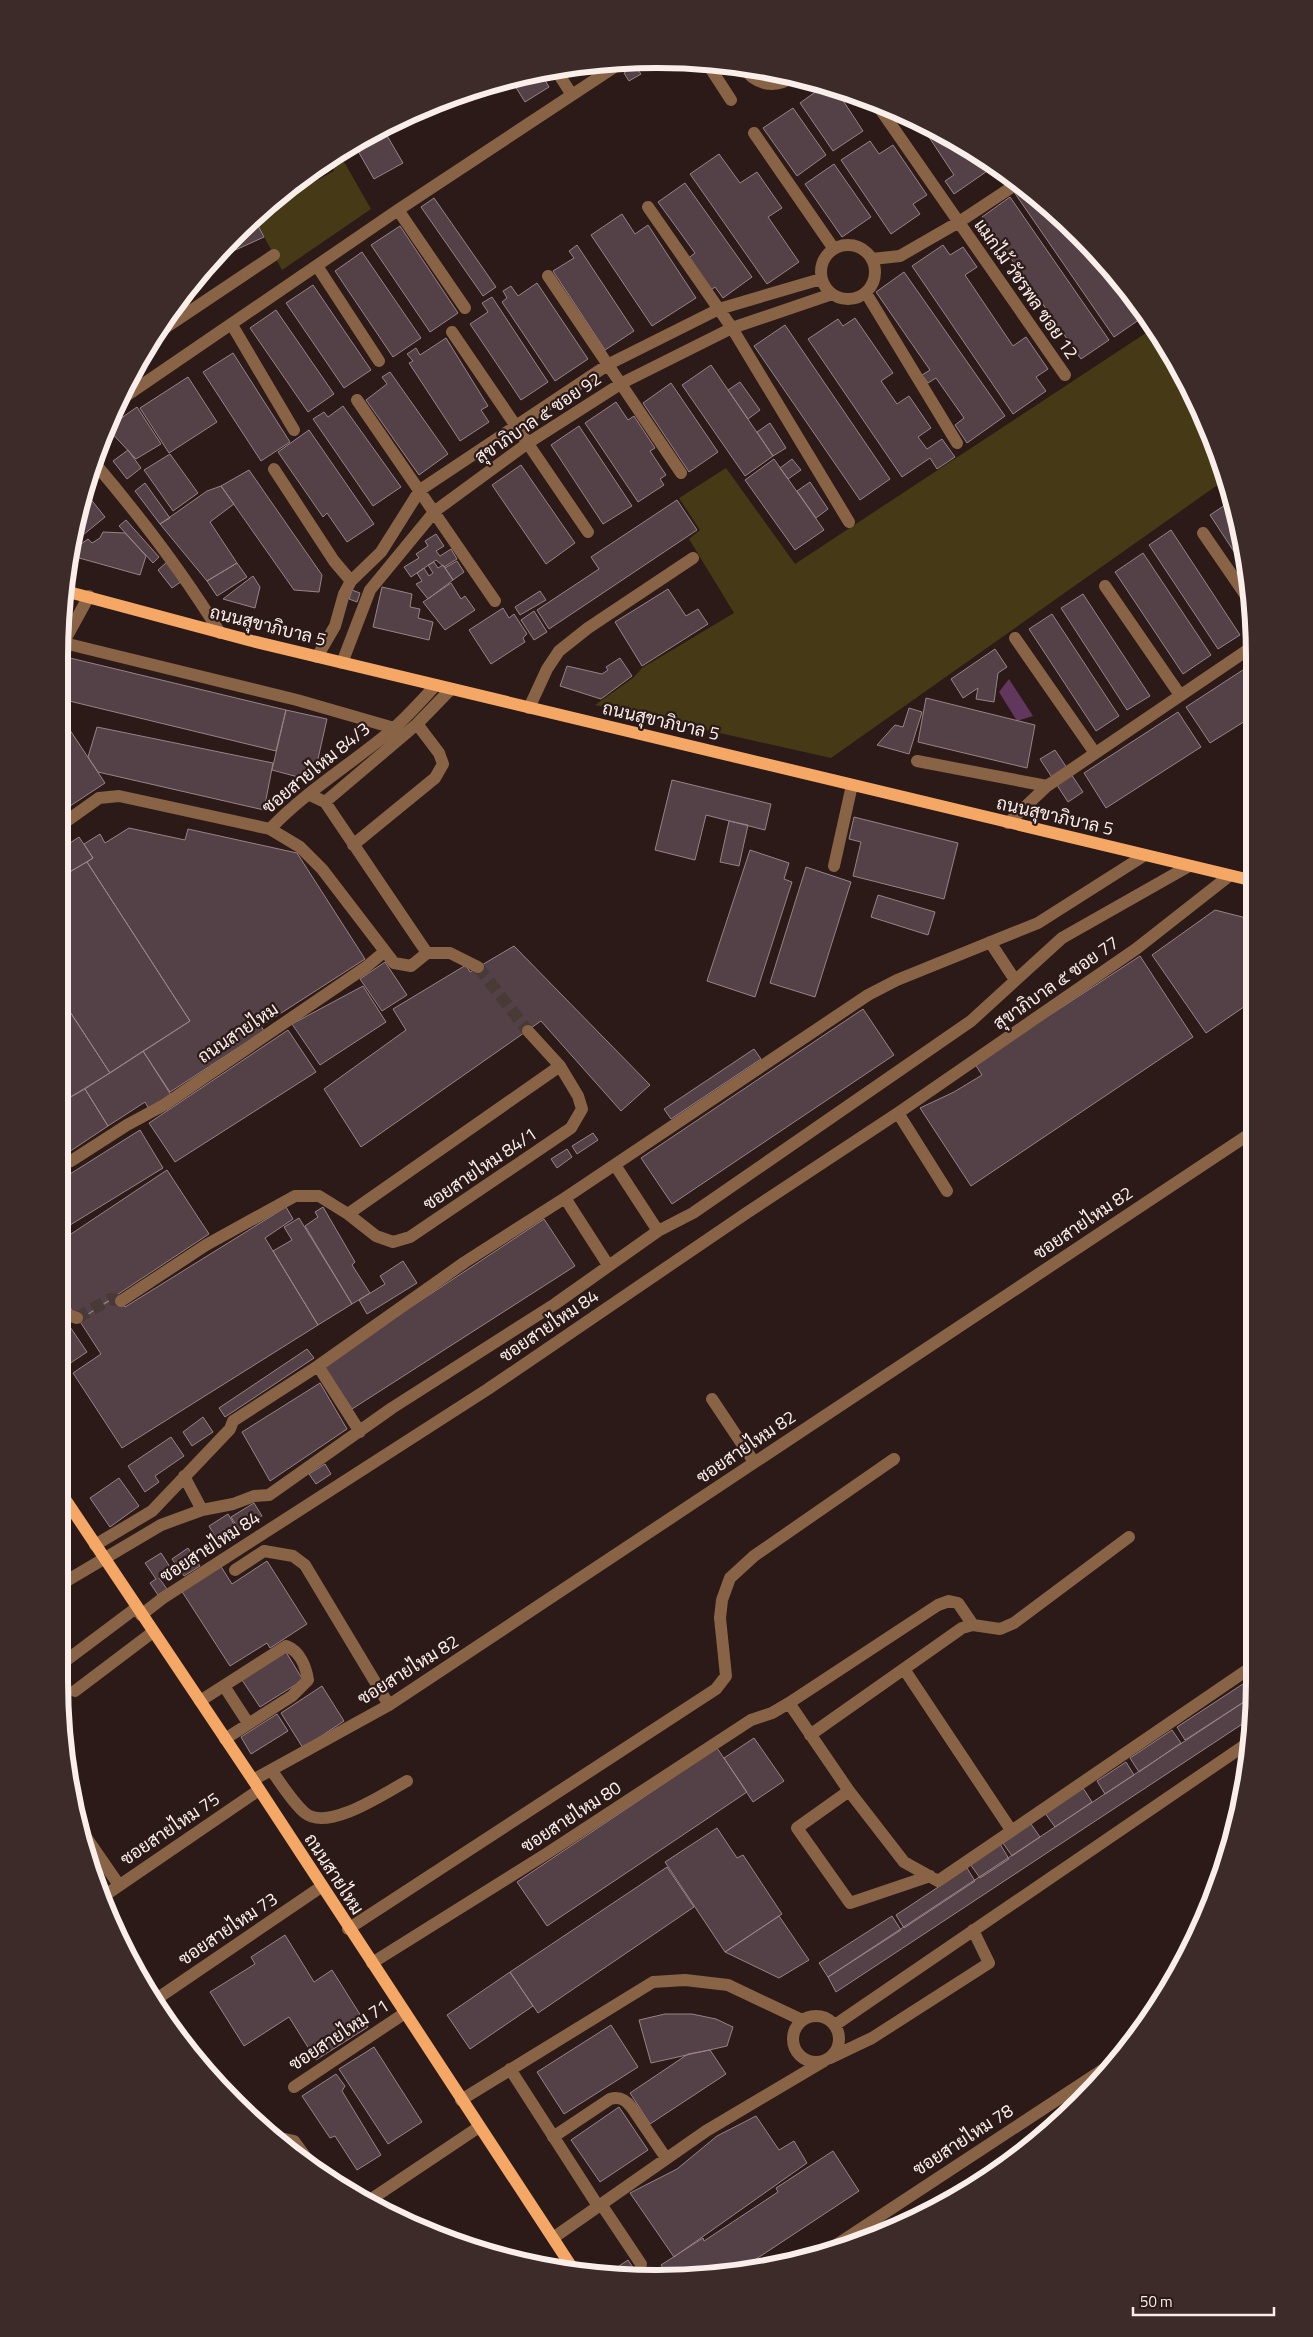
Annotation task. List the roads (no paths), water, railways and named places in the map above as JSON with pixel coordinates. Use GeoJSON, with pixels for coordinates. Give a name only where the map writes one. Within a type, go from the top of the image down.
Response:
{"type":"FeatureCollection","features":[{"type":"Feature","properties":{"kind":"main road","name":"ถนนสุขาภิบาล 5"},"geometry":{"type":"LineString","coordinates":[[72,592],[317,657],[1246,879]]}},
{"type":"Feature","properties":{"kind":"main road","name":"ถนนสายไหม"},"geometry":{"type":"LineString","coordinates":[[67,1502],[256,1785],[321,1887],[569,2262]]}},
{"type":"Feature","properties":{"kind":"street"},"geometry":{"type":"LineString","coordinates":[[129,394],[398,210],[610,70]]}},
{"type":"Feature","properties":{"kind":"street"},"geometry":{"type":"LineString","coordinates":[[712,71],[732,100]]}},
{"type":"Feature","properties":{"kind":"street"},"geometry":{"type":"LineString","coordinates":[[560,76],[572,95]]}},
{"type":"Feature","properties":{"kind":"street"},"geometry":{"type":"LineString","coordinates":[[749,76],[769,86],[784,82]]}},
{"type":"Feature","properties":{"kind":"street","name":"แมกไม้ วัชรพล ซอย 12"},"geometry":{"type":"LineString","coordinates":[[882,112],[1064,375]]}},
{"type":"Feature","properties":{"kind":"street"},"geometry":{"type":"LineString","coordinates":[[754,133],[834,248]]}},
{"type":"Feature","properties":{"kind":"street"},"geometry":{"type":"LineString","coordinates":[[872,259],[900,256],[959,222],[1012,187]]}},
{"type":"Feature","properties":{"kind":"street"},"geometry":{"type":"LineString","coordinates":[[648,207],[732,328],[849,522]]}},
{"type":"Feature","properties":{"kind":"street"},"geometry":{"type":"LineString","coordinates":[[398,210],[465,308]]}},
{"type":"Feature","properties":{"kind":"street"},"geometry":{"type":"LineString","coordinates":[[844,245],[855,246],[865,251],[872,259],[875,271],[873,283],[866,293],[855,299],[843,299],[832,294],[825,287],[821,267],[826,256],[834,248],[844,245]]}},
{"type":"Feature","properties":{"kind":"street"},"geometry":{"type":"LineString","coordinates":[[170,324],[274,255]]}},
{"type":"Feature","properties":{"kind":"street"},"geometry":{"type":"LineString","coordinates":[[317,266],[379,360]]}},
{"type":"Feature","properties":{"kind":"street"},"geometry":{"type":"LineString","coordinates":[[548,276],[681,473]]}},
{"type":"Feature","properties":{"kind":"street"},"geometry":{"type":"LineString","coordinates":[[317,657],[335,626],[344,594],[351,581],[381,552],[420,490],[609,364],[719,309],[822,278]]}},
{"type":"Feature","properties":{"kind":"street"},"geometry":{"type":"LineString","coordinates":[[866,293],[957,443]]}},
{"type":"Feature","properties":{"kind":"street","name":"สุขาภิบาล ๕ ซอย 92"},"geometry":{"type":"LineString","coordinates":[[342,663],[370,590],[435,512],[528,443],[622,383],[732,328],[832,294]]}},
{"type":"Feature","properties":{"kind":"street"},"geometry":{"type":"LineString","coordinates":[[232,325],[294,430]]}},
{"type":"Feature","properties":{"kind":"street"},"geometry":{"type":"LineString","coordinates":[[452,332],[588,532]]}},
{"type":"Feature","properties":{"kind":"street"},"geometry":{"type":"LineString","coordinates":[[357,400],[495,601]]}},
{"type":"Feature","properties":{"kind":"street"},"geometry":{"type":"LineString","coordinates":[[99,468],[131,505],[193,590],[220,633]]}},
{"type":"Feature","properties":{"kind":"street"},"geometry":{"type":"LineString","coordinates":[[274,469],[334,561],[351,581]]}},
{"type":"Feature","properties":{"kind":"street"},"geometry":{"type":"LineString","coordinates":[[1203,532],[1241,588]]}},
{"type":"Feature","properties":{"kind":"street"},"geometry":{"type":"LineString","coordinates":[[529,708],[547,669],[559,652],[588,628],[693,558]]}},
{"type":"Feature","properties":{"kind":"street"},"geometry":{"type":"LineString","coordinates":[[1105,586],[1180,696]]}},
{"type":"Feature","properties":{"kind":"street"},"geometry":{"type":"LineString","coordinates":[[68,635],[89,596]]}},
{"type":"Feature","properties":{"kind":"street"},"geometry":{"type":"LineString","coordinates":[[1015,638],[1095,753]]}},
{"type":"Feature","properties":{"kind":"street"},"geometry":{"type":"LineString","coordinates":[[67,647],[297,700],[394,728]]}},
{"type":"Feature","properties":{"kind":"street"},"geometry":{"type":"LineString","coordinates":[[1008,822],[1046,786],[1246,651]]}},
{"type":"Feature","properties":{"kind":"street","name":"ซอยสายไหม 84/3"},"geometry":{"type":"LineString","coordinates":[[67,821],[100,798],[118,796],[270,829],[292,805],[310,795],[394,728],[436,685]]}},
{"type":"Feature","properties":{"kind":"street"},"geometry":{"type":"LineString","coordinates":[[325,802],[417,724],[451,689]]}},
{"type":"Feature","properties":{"kind":"street"},"geometry":{"type":"LineString","coordinates":[[353,845],[435,778],[443,764],[439,753],[417,724]]}},
{"type":"Feature","properties":{"kind":"street"},"geometry":{"type":"LineString","coordinates":[[917,761],[1046,786]]}},
{"type":"Feature","properties":{"kind":"street"},"geometry":{"type":"LineString","coordinates":[[834,866],[852,785]]}},
{"type":"Feature","properties":{"kind":"street"},"geometry":{"type":"LineString","coordinates":[[310,795],[325,802],[428,953]]}},
{"type":"Feature","properties":{"kind":"street"},"geometry":{"type":"LineString","coordinates":[[270,829],[300,847],[322,869],[394,963],[411,966],[428,953],[450,953],[478,967]]}},
{"type":"Feature","properties":{"kind":"street"},"geometry":{"type":"LineString","coordinates":[[95,1545],[152,1511],[230,1430],[233,1422],[318,1366],[466,1262],[615,1165],[868,995],[897,980],[1038,923],[1145,855]]}},
{"type":"Feature","properties":{"kind":"street"},"geometry":{"type":"LineString","coordinates":[[67,1581],[161,1525],[202,1510],[233,1504],[254,1496],[269,1495],[392,1408],[556,1304],[658,1231],[694,1213],[907,1067],[971,1021],[1062,938],[1189,866]]}},
{"type":"Feature","properties":{"kind":"street","name":"สุขาภิบาล ๕ ซอย 77"},"geometry":{"type":"LineString","coordinates":[[898,1113],[1136,949],[1229,876]]}},
{"type":"Feature","properties":{"kind":"street"},"geometry":{"type":"LineString","coordinates":[[990,942],[1015,980]]}},
{"type":"Feature","properties":{"kind":"street","name":"ถนนสายไหม"},"geometry":{"type":"LineString","coordinates":[[67,1162],[127,1124],[164,1105],[366,967],[384,952]]}},
{"type":"Feature","properties":{"kind":"street","name":"ซอยสายไหม 84/1"},"geometry":{"type":"LineString","coordinates":[[121,1301],[206,1245],[295,1196],[319,1196],[348,1214],[376,1236],[393,1242],[410,1237],[571,1128],[582,1109],[578,1096],[560,1066],[528,1031]]}},
{"type":"Feature","properties":{"kind":"street"},"geometry":{"type":"LineString","coordinates":[[348,1214],[560,1066]]}},
{"type":"Feature","properties":{"kind":"street"},"geometry":{"type":"LineString","coordinates":[[898,1113],[947,1191]]}},
{"type":"Feature","properties":{"kind":"street","name":"ซอยสายไหม 84"},"geometry":{"type":"LineString","coordinates":[[67,1660],[138,1611],[162,1598],[488,1389],[748,1212],[898,1113]]}},
{"type":"Feature","properties":{"kind":"street","name":"ซอยสายไหม 82"},"geometry":{"type":"LineString","coordinates":[[256,1785],[271,1770],[389,1705],[1246,1136]]}},
{"type":"Feature","properties":{"kind":"street"},"geometry":{"type":"LineString","coordinates":[[615,1165],[658,1231]]}},
{"type":"Feature","properties":{"kind":"street"},"geometry":{"type":"LineString","coordinates":[[565,1198],[608,1265]]}},
{"type":"Feature","properties":{"kind":"street"},"geometry":{"type":"LineString","coordinates":[[67,1315],[77,1318]]}},
{"type":"Feature","properties":{"kind":"street"},"geometry":{"type":"LineString","coordinates":[[318,1366],[360,1432]]}},
{"type":"Feature","properties":{"kind":"street"},"geometry":{"type":"LineString","coordinates":[[712,1399],[754,1462]]}},
{"type":"Feature","properties":{"kind":"street"},"geometry":{"type":"LineString","coordinates":[[348,1928],[716,1689],[726,1676],[720,1618],[722,1600],[730,1578],[754,1556],[894,1459]]}},
{"type":"Feature","properties":{"kind":"street"},"geometry":{"type":"LineString","coordinates":[[184,1476],[202,1510]]}},
{"type":"Feature","properties":{"kind":"street"},"geometry":{"type":"LineString","coordinates":[[810,1735],[962,1628],[973,1625],[1000,1629],[1014,1623],[1129,1537]]}},
{"type":"Feature","properties":{"kind":"street"},"geometry":{"type":"LineString","coordinates":[[235,1570],[264,1551],[293,1556],[305,1565],[389,1705]]}},
{"type":"Feature","properties":{"kind":"street","name":"ซอยสายไหม 80"},"geometry":{"type":"LineString","coordinates":[[372,1963],[546,1854],[751,1720],[772,1713],[789,1703],[938,1605],[950,1601],[958,1603],[973,1625]]}},
{"type":"Feature","properties":{"kind":"street"},"geometry":{"type":"LineString","coordinates":[[75,1691],[154,1632]]}},
{"type":"Feature","properties":{"kind":"street"},"geometry":{"type":"LineString","coordinates":[[200,1701],[286,1646],[294,1649],[298,1655],[306,1668],[308,1680],[292,1696],[225,1739]]}},
{"type":"Feature","properties":{"kind":"street"},"geometry":{"type":"LineString","coordinates":[[904,1669],[1011,1830]]}},
{"type":"Feature","properties":{"kind":"street"},"geometry":{"type":"LineString","coordinates":[[789,1703],[849,1791],[904,1862],[938,1881],[1246,1671]]}},
{"type":"Feature","properties":{"kind":"street"},"geometry":{"type":"LineString","coordinates":[[224,1686],[248,1724]]}},
{"type":"Feature","properties":{"kind":"street"},"geometry":{"type":"LineString","coordinates":[[835,2025],[1241,1748]]}},
{"type":"Feature","properties":{"kind":"street"},"geometry":{"type":"LineString","coordinates":[[271,1770],[305,1814],[324,1820],[347,1813],[407,1781]]}},
{"type":"Feature","properties":{"kind":"street","name":"ซอยสายไหม 75"},"geometry":{"type":"LineString","coordinates":[[107,1893],[256,1785]]}},
{"type":"Feature","properties":{"kind":"street"},"geometry":{"type":"LineString","coordinates":[[849,1791],[797,1828],[850,1903],[930,1876]]}},
{"type":"Feature","properties":{"kind":"street"},"geometry":{"type":"LineString","coordinates":[[92,1847],[119,1885]]}},
{"type":"Feature","properties":{"kind":"street","name":"ซอยสายไหม 73"},"geometry":{"type":"LineString","coordinates":[[160,1997],[321,1887]]}},
{"type":"Feature","properties":{"kind":"street"},"geometry":{"type":"LineString","coordinates":[[553,2238],[714,2126],[827,2059],[872,2038],[989,1963],[973,1930]]}},
{"type":"Feature","properties":{"kind":"street"},"geometry":{"type":"LineString","coordinates":[[462,2100],[653,1982],[685,1980],[728,1985],[802,2020]]}},
{"type":"Feature","properties":{"kind":"street","name":"ซอยสายไหม 71"},"geometry":{"type":"LineString","coordinates":[[294,2086],[405,2013]]}},
{"type":"Feature","properties":{"kind":"street"},"geometry":{"type":"LineString","coordinates":[[816,2015],[830,2020],[835,2025],[839,2039],[835,2052],[827,2059],[809,2061],[797,2053],[794,2046],[794,2032],[802,2020],[816,2015]]}},
{"type":"Feature","properties":{"kind":"street"},"geometry":{"type":"LineString","coordinates":[[510,2069],[641,2264]]}},
{"type":"Feature","properties":{"kind":"street","name":"ซอยสายไหม 78"},"geometry":{"type":"LineString","coordinates":[[851,2236],[1091,2077]]}},
{"type":"Feature","properties":{"kind":"street"},"geometry":{"type":"LineString","coordinates":[[554,2137],[610,2099],[620,2098],[626,2101],[632,2108],[666,2158]]}},
{"type":"Feature","properties":{"kind":"street"},"geometry":{"type":"LineString","coordinates":[[374,2197],[479,2127]]}},
{"type":"Feature","properties":{"kind":"street"},"geometry":{"type":"LineString","coordinates":[[288,2140],[294,2141],[300,2150]]}},
{"type":"Feature","properties":{"kind":"tunnel"},"geometry":{"type":"LineString","coordinates":[[478,967],[528,1031]]}},
{"type":"Feature","properties":{"kind":"tunnel"},"geometry":{"type":"LineString","coordinates":[[77,1318],[110,1299],[121,1301]]}}]}
